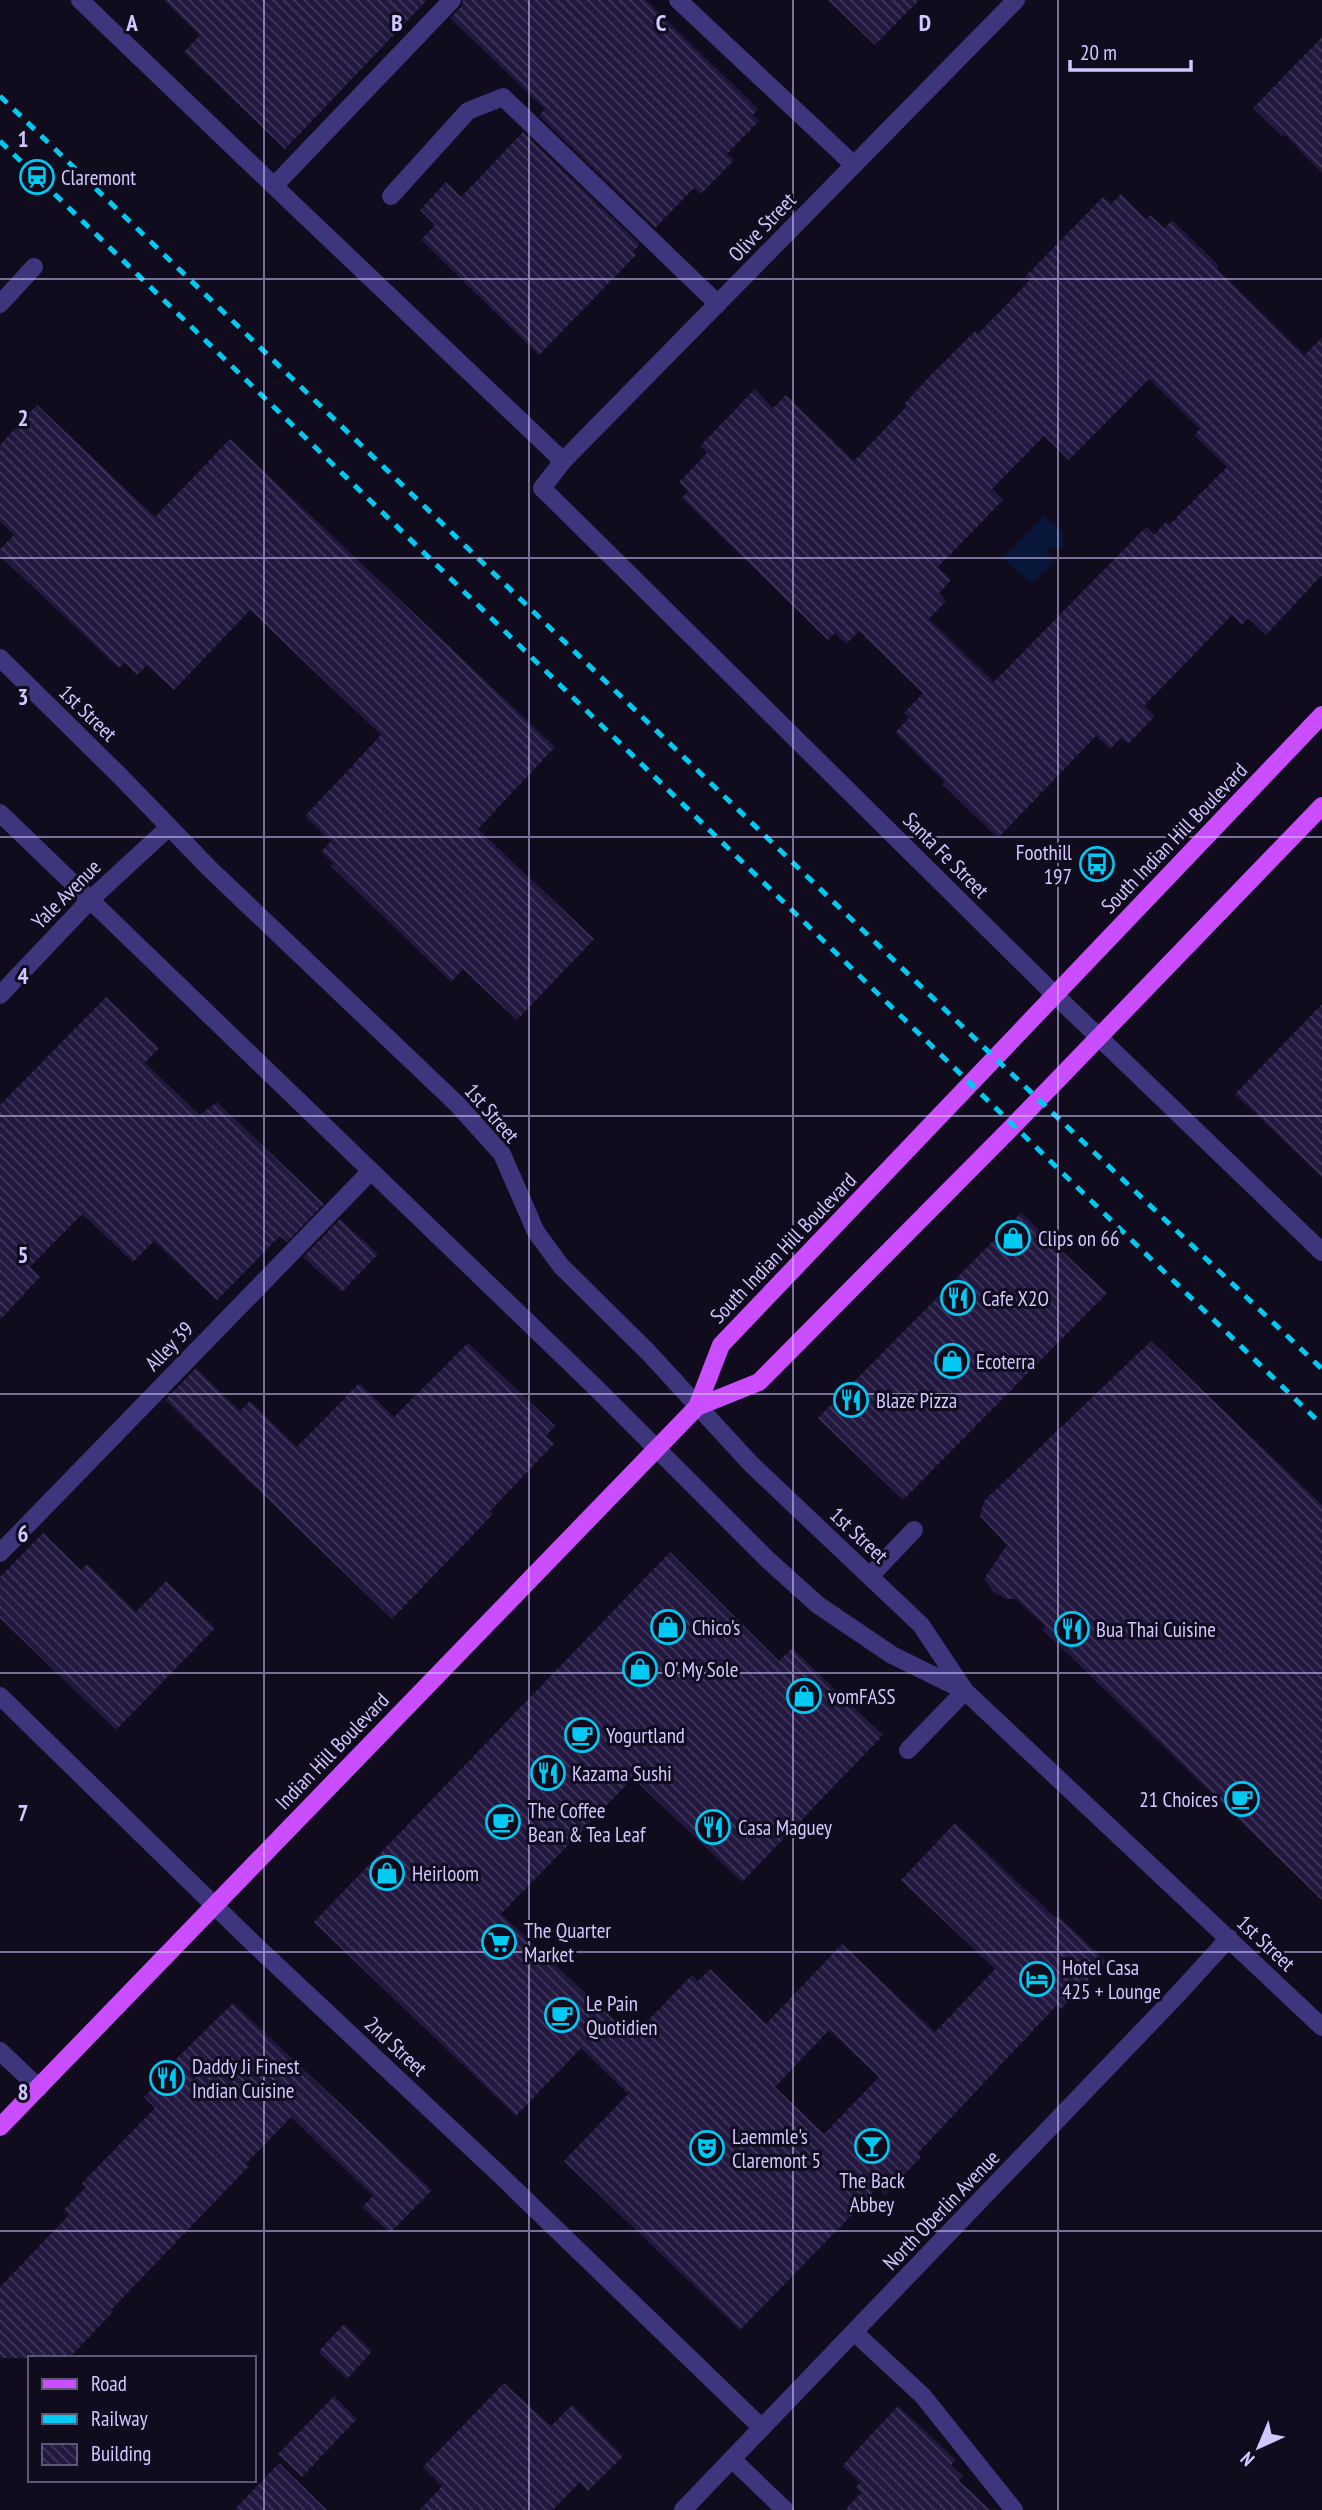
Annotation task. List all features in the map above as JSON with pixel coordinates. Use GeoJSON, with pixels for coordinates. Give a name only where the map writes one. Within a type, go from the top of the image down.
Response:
{"type":"FeatureCollection","features":[{"type":"Feature","properties":{"kind":"main road","name":"South Indian Hill Boulevard"},"geometry":{"type":"LineString","coordinates":[[697,1407],[721,1345],[1322,715]]}},
{"type":"Feature","properties":{"kind":"main road"},"geometry":{"type":"LineString","coordinates":[[697,1407],[759,1382],[1322,806]]}},
{"type":"Feature","properties":{"kind":"main road","name":"Indian Hill Boulevard"},"geometry":{"type":"LineString","coordinates":[[0,2127],[697,1407]]}},
{"type":"Feature","properties":{"kind":"street"},"geometry":{"type":"LineString","coordinates":[[80,0],[563,461]]}},
{"type":"Feature","properties":{"kind":"street"},"geometry":{"type":"LineString","coordinates":[[274,186],[452,0]]}},
{"type":"Feature","properties":{"kind":"street"},"geometry":{"type":"LineString","coordinates":[[678,0],[854,165]]}},
{"type":"Feature","properties":{"kind":"street","name":"Olive Street"},"geometry":{"type":"LineString","coordinates":[[542,488],[563,461],[1016,0]]}},
{"type":"Feature","properties":{"kind":"street"},"geometry":{"type":"LineString","coordinates":[[391,196],[468,111],[503,97],[718,304]]}},
{"type":"Feature","properties":{"kind":"street"},"geometry":{"type":"LineString","coordinates":[[0,304],[34,267]]}},
{"type":"Feature","properties":{"kind":"street","name":"Santa Fe Street"},"geometry":{"type":"LineString","coordinates":[[542,488],[1055,995],[1322,1252]]}},
{"type":"Feature","properties":{"kind":"street","name":"1st Street"},"geometry":{"type":"LineString","coordinates":[[0,658],[120,776],[168,828],[457,1104],[502,1154],[536,1233],[561,1266],[648,1352],[751,1464],[921,1625],[965,1691],[1322,2027]]}},
{"type":"Feature","properties":{"kind":"street","name":"1st Street"},"geometry":{"type":"LineString","coordinates":[[0,813],[817,1605],[891,1655],[965,1691]]}},
{"type":"Feature","properties":{"kind":"street","name":"Yale Avenue"},"geometry":{"type":"LineString","coordinates":[[0,995],[90,900],[168,828]]}},
{"type":"Feature","properties":{"kind":"street","name":"Alley 39"},"geometry":{"type":"LineString","coordinates":[[0,1553],[371,1171]]}},
{"type":"Feature","properties":{"kind":"street"},"geometry":{"type":"LineString","coordinates":[[870,1576],[914,1530]]}},
{"type":"Feature","properties":{"kind":"street"},"geometry":{"type":"LineString","coordinates":[[908,1750],[965,1691]]}},
{"type":"Feature","properties":{"kind":"street","name":"2nd Street"},"geometry":{"type":"LineString","coordinates":[[0,1696],[214,1905],[508,2182],[762,2428]]}},
{"type":"Feature","properties":{"kind":"street","name":"North Oberlin Avenue"},"geometry":{"type":"LineString","coordinates":[[683,2510],[855,2333],[1229,1938]]}},
{"type":"Feature","properties":{"kind":"street"},"geometry":{"type":"LineString","coordinates":[[0,2051],[39,2088]]}},
{"type":"Feature","properties":{"kind":"street"},"geometry":{"type":"LineString","coordinates":[[855,2333],[923,2396],[1014,2510]]}},
{"type":"Feature","properties":{"kind":"street"},"geometry":{"type":"LineString","coordinates":[[733,2460],[785,2510]]}},
{"type":"Feature","properties":{"kind":"water"},"geometry":{"type":"Polygon","coordinates":[[[1044,516],[1063,532],[1063,548],[1052,547],[1046,552],[1055,561],[1032,584],[1003,558],[1044,516]]]}},
{"type":"Feature","properties":{"kind":"building"},"geometry":{"type":"Polygon","coordinates":[[[164,0],[427,0],[285,149],[184,52],[200,35],[164,0]]]}},
{"type":"Feature","properties":{"kind":"building"},"geometry":{"type":"Polygon","coordinates":[[[463,0],[646,0],[758,109],[753,115],[759,121],[727,154],[734,160],[701,194],[694,188],[655,228],[539,116],[545,109],[450,18],[461,7],[463,0]]]}},
{"type":"Feature","properties":{"kind":"building"},"geometry":{"type":"Polygon","coordinates":[[[828,0],[919,0],[875,45],[828,0]]]}},
{"type":"Feature","properties":{"kind":"building"},"geometry":{"type":"Polygon","coordinates":[[[1322,37],[1322,173],[1284,134],[1282,136],[1253,108],[1322,37]]]}},
{"type":"Feature","properties":{"kind":"building"},"geometry":{"type":"Polygon","coordinates":[[[523,132],[640,244],[633,252],[636,255],[539,355],[421,240],[435,225],[420,210],[446,182],[461,197],[523,132]]]}},
{"type":"Feature","properties":{"kind":"building"},"geometry":{"type":"Polygon","coordinates":[[[1121,194],[1146,219],[1150,215],[1164,228],[1172,220],[1219,266],[1217,269],[1305,355],[1322,337],[1322,575],[1266,635],[1248,618],[1242,625],[1232,615],[1144,706],[1155,716],[1128,744],[1121,738],[1110,749],[1096,736],[998,838],[942,784],[945,782],[895,732],[909,718],[904,713],[923,693],[859,631],[846,644],[835,633],[828,640],[682,498],[688,491],[679,482],[707,453],[700,446],[755,389],[773,408],[786,395],[854,461],[907,406],[905,403],[931,375],[975,331],[978,334],[1029,281],[1025,277],[1103,197],[1111,204],[1121,194]],[[1149,379],[1069,460],[1044,436],[992,489],[1003,500],[938,567],[951,580],[939,593],[946,601],[929,619],[994,682],[1146,527],[1154,535],[1166,522],[1169,525],[1227,467],[1194,435],[1200,429],[1149,379]]]}},
{"type":"Feature","properties":{"kind":"building"},"geometry":{"type":"Polygon","coordinates":[[[37,405],[155,517],[230,439],[555,747],[478,829],[594,939],[517,1020],[463,969],[451,982],[331,866],[334,864],[321,852],[331,841],[305,816],[381,735],[250,610],[174,690],[147,665],[137,675],[125,663],[119,668],[0,556],[0,549],[14,535],[0,522],[0,445],[37,405]]]}},
{"type":"Feature","properties":{"kind":"building"},"geometry":{"type":"Polygon","coordinates":[[[106,997],[159,1048],[145,1063],[200,1115],[217,1102],[324,1204],[287,1242],[280,1236],[217,1300],[154,1241],[133,1262],[82,1214],[30,1267],[40,1277],[0,1320],[0,1105],[106,997]]]}},
{"type":"Feature","properties":{"kind":"building"},"geometry":{"type":"Polygon","coordinates":[[[1322,1004],[1322,1177],[1235,1094],[1322,1004]]]}},
{"type":"Feature","properties":{"kind":"building"},"geometry":{"type":"Polygon","coordinates":[[[1021,1213],[1107,1293],[903,1500],[818,1418],[1021,1213]]]}},
{"type":"Feature","properties":{"kind":"building"},"geometry":{"type":"Polygon","coordinates":[[[340,1219],[378,1254],[342,1292],[303,1257],[340,1219]]]}},
{"type":"Feature","properties":{"kind":"building"},"geometry":{"type":"Polygon","coordinates":[[[1151,1341],[1322,1505],[1322,1900],[1043,1630],[1045,1626],[1016,1599],[1006,1599],[994,1592],[984,1579],[1007,1545],[980,1516],[984,1501],[1151,1341]]]}},
{"type":"Feature","properties":{"kind":"building"},"geometry":{"type":"Polygon","coordinates":[[[468,1343],[555,1426],[546,1436],[554,1444],[490,1511],[493,1514],[392,1619],[165,1400],[196,1368],[240,1411],[250,1401],[297,1447],[359,1383],[394,1417],[468,1343]]]}},
{"type":"Feature","properties":{"kind":"building"},"geometry":{"type":"Polygon","coordinates":[[[43,1533],[81,1570],[87,1564],[136,1612],[166,1581],[215,1628],[116,1730],[0,1618],[0,1577],[43,1533]]]}},
{"type":"Feature","properties":{"kind":"building"},"geometry":{"type":"Polygon","coordinates":[[[670,1552],[779,1661],[792,1648],[883,1735],[742,1882],[633,1778],[501,1914],[632,2037],[692,1975],[698,1981],[710,1969],[766,2024],[842,1944],[935,2032],[995,1969],[901,1880],[955,1823],[1106,1961],[1061,2009],[1057,2005],[918,2153],[921,2157],[885,2195],[878,2188],[740,2330],[564,2161],[628,2094],[581,2048],[516,2116],[314,1922],[670,1552]],[[829,2030],[775,2087],[824,2134],[879,2077],[829,2030]]]}},
{"type":"Feature","properties":{"kind":"building"},"geometry":{"type":"Polygon","coordinates":[[[233,2003],[432,2190],[390,2233],[362,2207],[373,2196],[291,2117],[246,2164],[249,2166],[111,2310],[113,2312],[71,2356],[0,2358],[0,2287],[69,2215],[64,2210],[86,2187],[82,2183],[155,2108],[144,2097],[173,2067],[169,2066],[233,2003]]]}},
{"type":"Feature","properties":{"kind":"building"},"geometry":{"type":"Polygon","coordinates":[[[344,2324],[372,2351],[347,2379],[318,2352],[344,2324]]]}},
{"type":"Feature","properties":{"kind":"building"},"geometry":{"type":"Polygon","coordinates":[[[504,2383],[551,2426],[572,2405],[623,2456],[588,2491],[580,2482],[553,2510],[420,2510],[442,2486],[423,2467],[504,2383]]]}},
{"type":"Feature","properties":{"kind":"building"},"geometry":{"type":"Polygon","coordinates":[[[334,2396],[357,2419],[302,2477],[278,2454],[334,2396]]]}},
{"type":"Feature","properties":{"kind":"building"},"geometry":{"type":"Polygon","coordinates":[[[898,2406],[956,2460],[951,2465],[963,2476],[959,2481],[991,2510],[845,2510],[861,2493],[856,2487],[860,2482],[842,2466],[898,2406]]]}},
{"type":"Feature","properties":{"kind":"building"},"geometry":{"type":"Polygon","coordinates":[[[279,2463],[327,2510],[234,2510],[279,2463]]]}},
{"type":"Feature","properties":{"kind":"railway"},"geometry":{"type":"LineString","coordinates":[[0,96],[995,1058],[1322,1369]]}},
{"type":"Feature","properties":{"kind":"railway"},"geometry":{"type":"LineString","coordinates":[[0,141],[1322,1425]]}},
{"type":"Feature","properties":{"kind":"place","name":"Claremont"},"geometry":{"type":"Point","coordinates":[37,177]}},
{"type":"Feature","properties":{"kind":"place","name":"Foothill 197"},"geometry":{"type":"Point","coordinates":[1097,864]}},
{"type":"Feature","properties":{"kind":"place","name":"Clips on 66"},"geometry":{"type":"Point","coordinates":[1013,1238]}},
{"type":"Feature","properties":{"kind":"place","name":"Cafe X2O"},"geometry":{"type":"Point","coordinates":[958,1298]}},
{"type":"Feature","properties":{"kind":"place","name":"Ecoterra"},"geometry":{"type":"Point","coordinates":[952,1361]}},
{"type":"Feature","properties":{"kind":"place","name":"Blaze Pizza"},"geometry":{"type":"Point","coordinates":[851,1400]}},
{"type":"Feature","properties":{"kind":"place","name":"Chico's"},"geometry":{"type":"Point","coordinates":[668,1627]}},
{"type":"Feature","properties":{"kind":"place","name":"Bua Thai Cuisine"},"geometry":{"type":"Point","coordinates":[1072,1629]}},
{"type":"Feature","properties":{"kind":"place","name":"O' My Sole"},"geometry":{"type":"Point","coordinates":[640,1669]}},
{"type":"Feature","properties":{"kind":"place","name":"vomFASS"},"geometry":{"type":"Point","coordinates":[804,1696]}},
{"type":"Feature","properties":{"kind":"place","name":"Yogurtland"},"geometry":{"type":"Point","coordinates":[582,1735]}},
{"type":"Feature","properties":{"kind":"place","name":"Kazama Sushi"},"geometry":{"type":"Point","coordinates":[548,1773]}},
{"type":"Feature","properties":{"kind":"place","name":"21 Choices"},"geometry":{"type":"Point","coordinates":[1242,1799]}},
{"type":"Feature","properties":{"kind":"place","name":"The Coffee Bean & Tea Leaf"},"geometry":{"type":"Point","coordinates":[503,1822]}},
{"type":"Feature","properties":{"kind":"place","name":"Casa Maguey"},"geometry":{"type":"Point","coordinates":[713,1827]}},
{"type":"Feature","properties":{"kind":"place","name":"Heirloom"},"geometry":{"type":"Point","coordinates":[387,1873]}},
{"type":"Feature","properties":{"kind":"place","name":"The Quarter Market"},"geometry":{"type":"Point","coordinates":[499,1942]}},
{"type":"Feature","properties":{"kind":"place","name":"Hotel Casa 425 + Lounge"},"geometry":{"type":"Point","coordinates":[1037,1979]}},
{"type":"Feature","properties":{"kind":"place","name":"Le Pain Quotidien"},"geometry":{"type":"Point","coordinates":[562,2015]}},
{"type":"Feature","properties":{"kind":"place","name":"Daddy Ji Finest Indian Cuisine"},"geometry":{"type":"Point","coordinates":[167,2078]}},
{"type":"Feature","properties":{"kind":"place","name":"The Back Abbey"},"geometry":{"type":"Point","coordinates":[872,2146]}},
{"type":"Feature","properties":{"kind":"place","name":"Laemmle's Claremont 5"},"geometry":{"type":"Point","coordinates":[707,2148]}}]}
